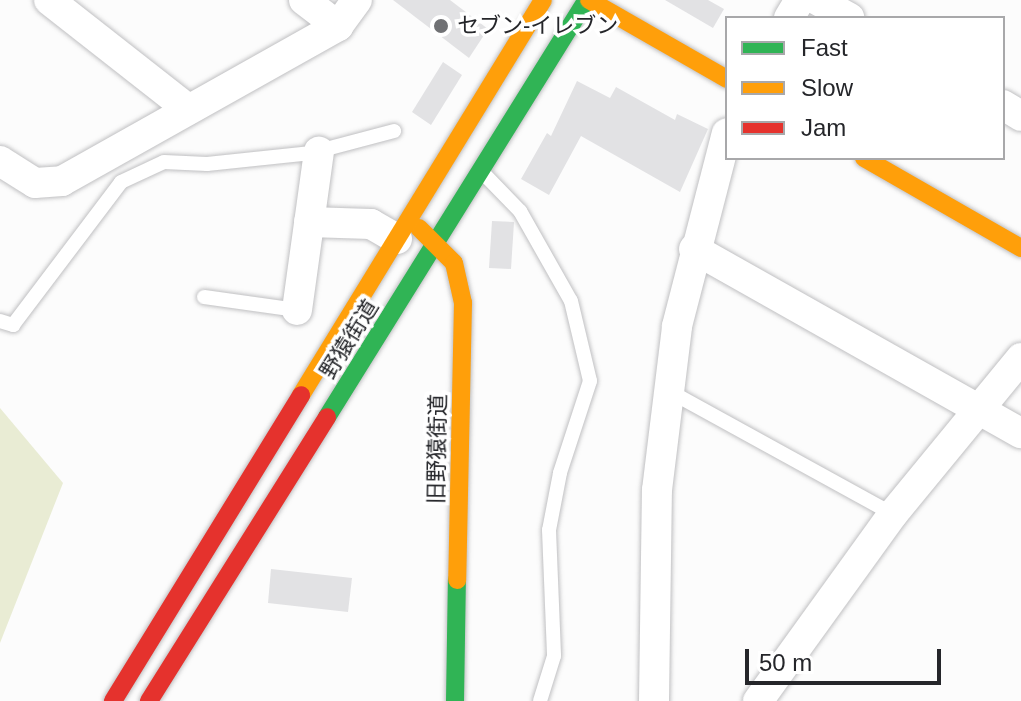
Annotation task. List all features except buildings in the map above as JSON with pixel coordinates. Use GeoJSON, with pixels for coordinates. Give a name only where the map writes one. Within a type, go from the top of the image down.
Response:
{"type":"FeatureCollection","features":[{"type":"Feature","properties":{"kind":"main road","name":"野猿街道"},"geometry":{"type":"LineString","coordinates":[[113,701],[543,0]]}},
{"type":"Feature","properties":{"kind":"main road","name":"野猿街道"},"geometry":{"type":"LineString","coordinates":[[149,701],[588,0]]}},
{"type":"Feature","properties":{"kind":"main road"},"geometry":{"type":"LineString","coordinates":[[588,0],[725,78]]}},
{"type":"Feature","properties":{"kind":"main road"},"geometry":{"type":"LineString","coordinates":[[867,160],[1021,248]]}},
{"type":"Feature","properties":{"kind":"main road","name":"旧野猿街道"},"geometry":{"type":"LineString","coordinates":[[403,229],[437,245],[454,263],[464,322],[455,701]]}},
{"type":"Feature","properties":{"kind":"street"},"geometry":{"type":"LineString","coordinates":[[49,0],[188,109]]}},
{"type":"Feature","properties":{"kind":"street"},"geometry":{"type":"LineString","coordinates":[[304,0],[338,26]]}},
{"type":"Feature","properties":{"kind":"street"},"geometry":{"type":"LineString","coordinates":[[0,161],[35,183],[62,181],[338,26],[357,0]]}},
{"type":"Feature","properties":{"kind":"street"},"geometry":{"type":"LineString","coordinates":[[817,0],[845,16]]}},
{"type":"Feature","properties":{"kind":"street"},"geometry":{"type":"LineString","coordinates":[[654,701],[657,490],[669,391],[694,249],[725,140]]}},
{"type":"Feature","properties":{"kind":"street"},"geometry":{"type":"LineString","coordinates":[[297,310],[319,152]]}},
{"type":"Feature","properties":{"kind":"street"},"geometry":{"type":"LineString","coordinates":[[309,222],[371,224],[403,229]]}},
{"type":"Feature","properties":{"kind":"street"},"geometry":{"type":"LineString","coordinates":[[694,249],[1021,433]]}},
{"type":"Feature","properties":{"kind":"street"},"geometry":{"type":"LineString","coordinates":[[758,701],[893,514],[1021,358]]}},
{"type":"Feature","properties":{"kind":"lane"},"geometry":{"type":"LineString","coordinates":[[0,321],[13,325],[121,182],[164,162],[207,164],[319,152],[394,131]]}},
{"type":"Feature","properties":{"kind":"lane"},"geometry":{"type":"LineString","coordinates":[[482,172],[500,184],[520,211],[571,301],[590,381],[560,473],[549,530],[546,563],[555,639],[540,701]]}},
{"type":"Feature","properties":{"kind":"lane"},"geometry":{"type":"LineString","coordinates":[[204,297],[297,310]]}},
{"type":"Feature","properties":{"kind":"lane"},"geometry":{"type":"LineString","coordinates":[[669,391],[893,514]]}},
{"type":"Feature","properties":{"kind":"green space"},"geometry":{"type":"Polygon","coordinates":[[[0,408],[63,483],[0,643],[0,408]]]}},
{"type":"Feature","properties":{"kind":"traffic: fast"},"geometry":{"type":"LineString","coordinates":[[327,417],[587,0]]}},
{"type":"Feature","properties":{"kind":"traffic: fast"},"geometry":{"type":"LineString","coordinates":[[455,701],[457,580]]}},
{"type":"Feature","properties":{"kind":"traffic: slow"},"geometry":{"type":"LineString","coordinates":[[301,395],[543,0]]}},
{"type":"Feature","properties":{"kind":"traffic: slow"},"geometry":{"type":"LineString","coordinates":[[589,0],[725,78]]}},
{"type":"Feature","properties":{"kind":"traffic: slow"},"geometry":{"type":"LineString","coordinates":[[867,160],[1021,248]]}},
{"type":"Feature","properties":{"kind":"traffic: slow"},"geometry":{"type":"LineString","coordinates":[[419,228],[454,263],[463,303],[457,580]]}},
{"type":"Feature","properties":{"kind":"traffic: jam"},"geometry":{"type":"LineString","coordinates":[[113,701],[301,395]]}},
{"type":"Feature","properties":{"kind":"traffic: jam"},"geometry":{"type":"LineString","coordinates":[[149,701],[327,417]]}},
{"type":"Feature","properties":{"kind":"place","name":"セブン-イレブン"},"geometry":{"type":"Point","coordinates":[441,26]}}]}
